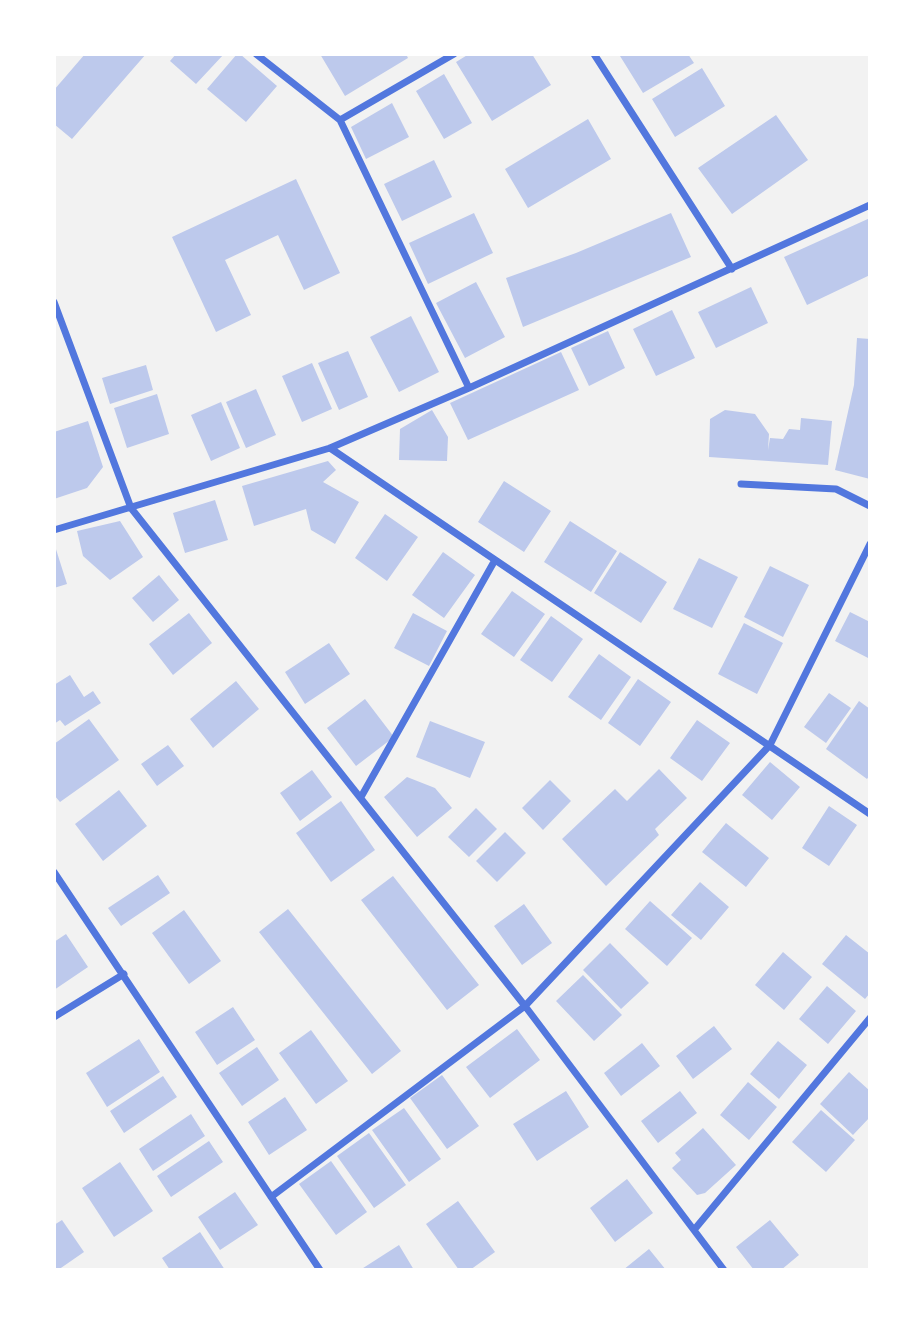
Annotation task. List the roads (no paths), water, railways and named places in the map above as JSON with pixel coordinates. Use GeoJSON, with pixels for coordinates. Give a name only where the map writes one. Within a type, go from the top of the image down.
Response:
{"type":"FeatureCollection","features":[{"type":"Feature","properties":{"kind":"street"},"geometry":{"type":"LineString","coordinates":[[256,54],[340,120],[469,388]]}},
{"type":"Feature","properties":{"kind":"street"},"geometry":{"type":"LineString","coordinates":[[340,120],[454,54]]}},
{"type":"Feature","properties":{"kind":"street"},"geometry":{"type":"LineString","coordinates":[[594,54],[732,269]]}},
{"type":"Feature","properties":{"kind":"street"},"geometry":{"type":"LineString","coordinates":[[54,530],[330,448],[469,388],[870,205]]}},
{"type":"Feature","properties":{"kind":"street"},"geometry":{"type":"LineString","coordinates":[[54,302],[131,508],[525,1006],[724,1270]]}},
{"type":"Feature","properties":{"kind":"street"},"geometry":{"type":"LineString","coordinates":[[330,448],[870,814]]}},
{"type":"Feature","properties":{"kind":"street"},"geometry":{"type":"LineString","coordinates":[[741,484],[836,489],[870,506]]}},
{"type":"Feature","properties":{"kind":"street"},"geometry":{"type":"LineString","coordinates":[[271,1197],[525,1006],[770,746],[870,544]]}},
{"type":"Feature","properties":{"kind":"street"},"geometry":{"type":"LineString","coordinates":[[361,797],[495,560]]}},
{"type":"Feature","properties":{"kind":"street"},"geometry":{"type":"LineString","coordinates":[[54,872],[320,1270]]}},
{"type":"Feature","properties":{"kind":"street"},"geometry":{"type":"LineString","coordinates":[[54,1017],[124,974]]}},
{"type":"Feature","properties":{"kind":"street"},"geometry":{"type":"LineString","coordinates":[[694,1230],[870,1018]]}}]}
